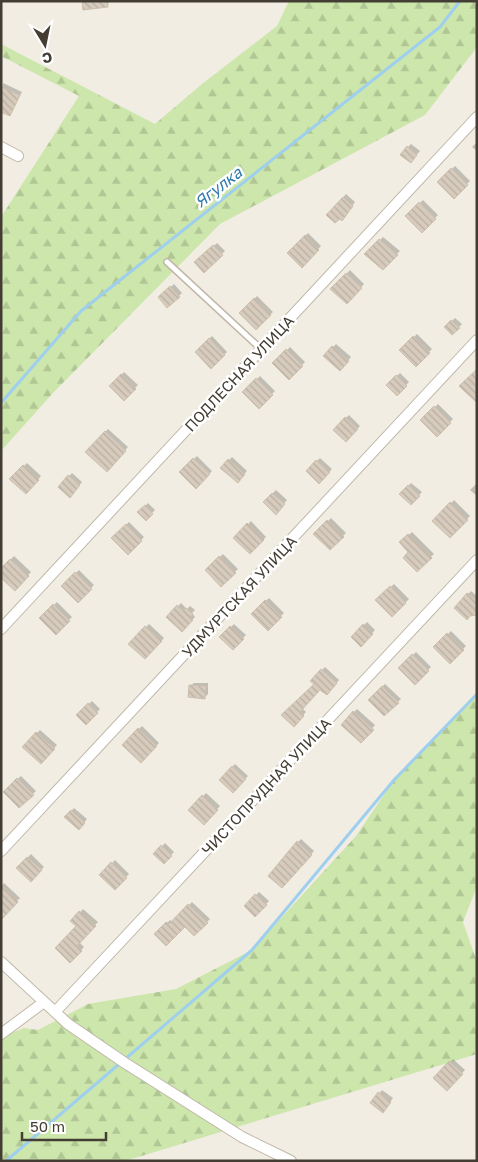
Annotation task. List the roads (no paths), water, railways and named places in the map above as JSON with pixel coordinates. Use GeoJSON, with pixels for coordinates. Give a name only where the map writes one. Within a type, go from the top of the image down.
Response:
{"type":"FeatureCollection","features":[{"type":"Feature","properties":{"kind":"street","name":"ПОДЛЕСНАЯ УЛИЦА"},"geometry":{"type":"LineString","coordinates":[[1,629],[477,117]]}},
{"type":"Feature","properties":{"kind":"street"},"geometry":{"type":"LineString","coordinates":[[1,147],[18,156]]}},
{"type":"Feature","properties":{"kind":"street","name":"УДМУРТСКАЯ УЛИЦА"},"geometry":{"type":"LineString","coordinates":[[1,851],[477,340]]}},
{"type":"Feature","properties":{"kind":"street","name":"ЧИСТОПРУДНАЯ УЛИЦА"},"geometry":{"type":"LineString","coordinates":[[56,1012],[477,560]]}},
{"type":"Feature","properties":{"kind":"street"},"geometry":{"type":"LineString","coordinates":[[1,962],[68,1024],[124,1063],[242,1137],[291,1161]]}},
{"type":"Feature","properties":{"kind":"street"},"geometry":{"type":"LineString","coordinates":[[1,1034],[44,1002]]}},
{"type":"Feature","properties":{"kind":"lane"},"geometry":{"type":"LineString","coordinates":[[167,262],[261,349]]}},
{"type":"Feature","properties":{"kind":"waterway","name":"Ягулка"},"geometry":{"type":"LineString","coordinates":[[1,403],[81,311],[440,27],[460,1]]}},
{"type":"Feature","properties":{"kind":"waterway"},"geometry":{"type":"LineString","coordinates":[[124,1060],[252,950],[394,780],[477,694]]}},
{"type":"Feature","properties":{"kind":"waterway"},"geometry":{"type":"LineString","coordinates":[[6,1161],[118,1065]]}}]}
